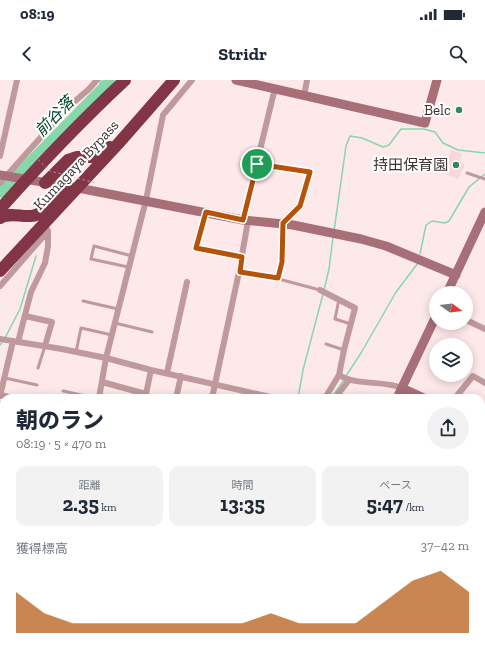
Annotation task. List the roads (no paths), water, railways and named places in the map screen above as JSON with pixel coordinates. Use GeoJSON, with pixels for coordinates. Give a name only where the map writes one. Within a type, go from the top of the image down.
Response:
{"type":"FeatureCollection","features":[{"type":"Feature","properties":{"kind":"highway","name":"Kumagaya Bypass"},"geometry":{"type":"LineString","coordinates":[[0,209],[26,180],[124,80]]}},
{"type":"Feature","properties":{"kind":"highway","name":"Kumagaya Bypass"},"geometry":{"type":"LineString","coordinates":[[0,271],[46,228],[73,187],[118,144],[174,80]]}},
{"type":"Feature","properties":{"kind":"highway"},"geometry":{"type":"LineString","coordinates":[[45,183],[68,160],[77,157],[90,157],[103,153],[112,145],[118,144]]}},
{"type":"Feature","properties":{"kind":"highway"},"geometry":{"type":"LineString","coordinates":[[0,218],[6,214],[32,217],[42,213],[73,187]]}},
{"type":"Feature","properties":{"kind":"street"},"geometry":{"type":"LineString","coordinates":[[0,156],[17,80]]}},
{"type":"Feature","properties":{"kind":"street"},"geometry":{"type":"LineString","coordinates":[[2,178],[67,108],[97,80]]}},
{"type":"Feature","properties":{"kind":"street"},"geometry":{"type":"LineString","coordinates":[[100,394],[106,358],[146,200],[163,114],[192,80]]}},
{"type":"Feature","properties":{"kind":"street"},"geometry":{"type":"LineString","coordinates":[[236,80],[424,122],[437,80]]}},
{"type":"Feature","properties":{"kind":"street"},"geometry":{"type":"LineString","coordinates":[[304,96],[307,80]]}},
{"type":"Feature","properties":{"kind":"street"},"geometry":{"type":"LineString","coordinates":[[213,394],[240,272],[246,220],[257,164],[275,88]]}},
{"type":"Feature","properties":{"kind":"street"},"geometry":{"type":"LineString","coordinates":[[257,164],[310,172],[300,206],[283,223]]}},
{"type":"Feature","properties":{"kind":"street"},"geometry":{"type":"LineString","coordinates":[[2,178],[73,187],[246,220],[283,223],[360,238],[386,246],[456,275]]}},
{"type":"Feature","properties":{"kind":"street"},"geometry":{"type":"LineString","coordinates":[[450,286],[482,225],[485,212]]}},
{"type":"Feature","properties":{"kind":"street"},"geometry":{"type":"LineString","coordinates":[[0,286],[46,228]]}},
{"type":"Feature","properties":{"kind":"street"},"geometry":{"type":"LineString","coordinates":[[1,394],[31,292],[45,263],[48,246],[46,228]]}},
{"type":"Feature","properties":{"kind":"street"},"geometry":{"type":"LineString","coordinates":[[167,373],[187,282]]}},
{"type":"Feature","properties":{"kind":"street"},"geometry":{"type":"LineString","coordinates":[[320,290],[355,308],[344,350],[344,378],[337,394]]}},
{"type":"Feature","properties":{"kind":"street"},"geometry":{"type":"LineString","coordinates":[[25,316],[52,322],[46,346]]}},
{"type":"Feature","properties":{"kind":"street"},"geometry":{"type":"LineString","coordinates":[[473,323],[485,328]]}},
{"type":"Feature","properties":{"kind":"street"},"geometry":{"type":"LineString","coordinates":[[399,394],[429,330]]}},
{"type":"Feature","properties":{"kind":"street"},"geometry":{"type":"LineString","coordinates":[[0,339],[46,346],[106,358],[151,370],[258,394]]}},
{"type":"Feature","properties":{"kind":"street"},"geometry":{"type":"LineString","coordinates":[[102,382],[146,394],[151,370]]}},
{"type":"Feature","properties":{"kind":"street"},"geometry":{"type":"LineString","coordinates":[[177,394],[181,376]]}},
{"type":"Feature","properties":{"kind":"street"},"geometry":{"type":"LineString","coordinates":[[457,394],[472,376],[485,383]]}},
{"type":"Feature","properties":{"kind":"street"},"geometry":{"type":"LineString","coordinates":[[344,378],[390,385],[402,388],[415,394]]}},
{"type":"Feature","properties":{"kind":"street"},"geometry":{"type":"LineString","coordinates":[[329,394],[344,378]]}},
{"type":"Feature","properties":{"kind":"lane"},"geometry":{"type":"LineString","coordinates":[[467,173],[485,179]]}},
{"type":"Feature","properties":{"kind":"lane"},"geometry":{"type":"LineString","coordinates":[[206,212],[196,248],[242,257]]}},
{"type":"Feature","properties":{"kind":"lane"},"geometry":{"type":"LineString","coordinates":[[278,278],[282,262],[283,223]]}},
{"type":"Feature","properties":{"kind":"lane"},"geometry":{"type":"LineString","coordinates":[[129,268],[91,259],[94,246],[132,256]]}},
{"type":"Feature","properties":{"kind":"lane"},"geometry":{"type":"LineString","coordinates":[[240,272],[278,278],[320,290]]}},
{"type":"Feature","properties":{"kind":"lane"},"geometry":{"type":"LineString","coordinates":[[339,299],[335,319],[351,324]]}},
{"type":"Feature","properties":{"kind":"lane"},"geometry":{"type":"LineString","coordinates":[[84,301],[118,309]]}},
{"type":"Feature","properties":{"kind":"lane"},"geometry":{"type":"LineString","coordinates":[[115,323],[152,332]]}},
{"type":"Feature","properties":{"kind":"lane"},"geometry":{"type":"LineString","coordinates":[[76,352],[81,328],[112,335]]}},
{"type":"Feature","properties":{"kind":"lane"},"geometry":{"type":"LineString","coordinates":[[326,344],[344,350]]}},
{"type":"Feature","properties":{"kind":"lane"},"geometry":{"type":"LineString","coordinates":[[38,368],[46,346]]}},
{"type":"Feature","properties":{"kind":"lane"},"geometry":{"type":"LineString","coordinates":[[5,378],[37,385]]}},
{"type":"Feature","properties":{"kind":"lane"},"geometry":{"type":"LineString","coordinates":[[63,391],[77,394]]}},
{"type":"Feature","properties":{"kind":"waterway","name":"前谷落"},"geometry":{"type":"LineString","coordinates":[[99,92],[101,80]]}},
{"type":"Feature","properties":{"kind":"waterway","name":"前谷落"},"geometry":{"type":"LineString","coordinates":[[19,173],[110,80]]}},
{"type":"Feature","properties":{"kind":"waterway"},"geometry":{"type":"LineString","coordinates":[[334,231],[346,146],[350,136],[362,138],[383,147],[389,145],[401,129],[424,129],[435,132],[443,143],[458,150],[485,153]]}},
{"type":"Feature","properties":{"kind":"waterway"},"geometry":{"type":"LineString","coordinates":[[420,254],[426,225],[432,221],[445,223],[449,221],[469,187],[485,174]]}},
{"type":"Feature","properties":{"kind":"waterway","name":"前谷落"},"geometry":{"type":"LineString","coordinates":[[0,193],[11,182]]}},
{"type":"Feature","properties":{"kind":"waterway"},"geometry":{"type":"LineString","coordinates":[[324,290],[329,269],[333,237]]}},
{"type":"Feature","properties":{"kind":"waterway"},"geometry":{"type":"LineString","coordinates":[[5,338],[20,309],[36,256]]}},
{"type":"Feature","properties":{"kind":"waterway"},"geometry":{"type":"LineString","coordinates":[[346,376],[396,292],[418,263]]}},
{"type":"Feature","properties":{"kind":"waterway"},"geometry":{"type":"LineString","coordinates":[[299,394],[303,370],[323,294]]}},
{"type":"Feature","properties":{"kind":"waterway"},"geometry":{"type":"LineString","coordinates":[[0,345],[3,341]]}},
{"type":"Feature","properties":{"kind":"waterway"},"geometry":{"type":"LineString","coordinates":[[334,394],[344,380]]}},
{"type":"Feature","properties":{"kind":"place","name":"Belc"},"geometry":{"type":"Point","coordinates":[459,110]}},
{"type":"Feature","properties":{"kind":"place","name":"持田保育園"},"geometry":{"type":"Point","coordinates":[456,165]}}]}
